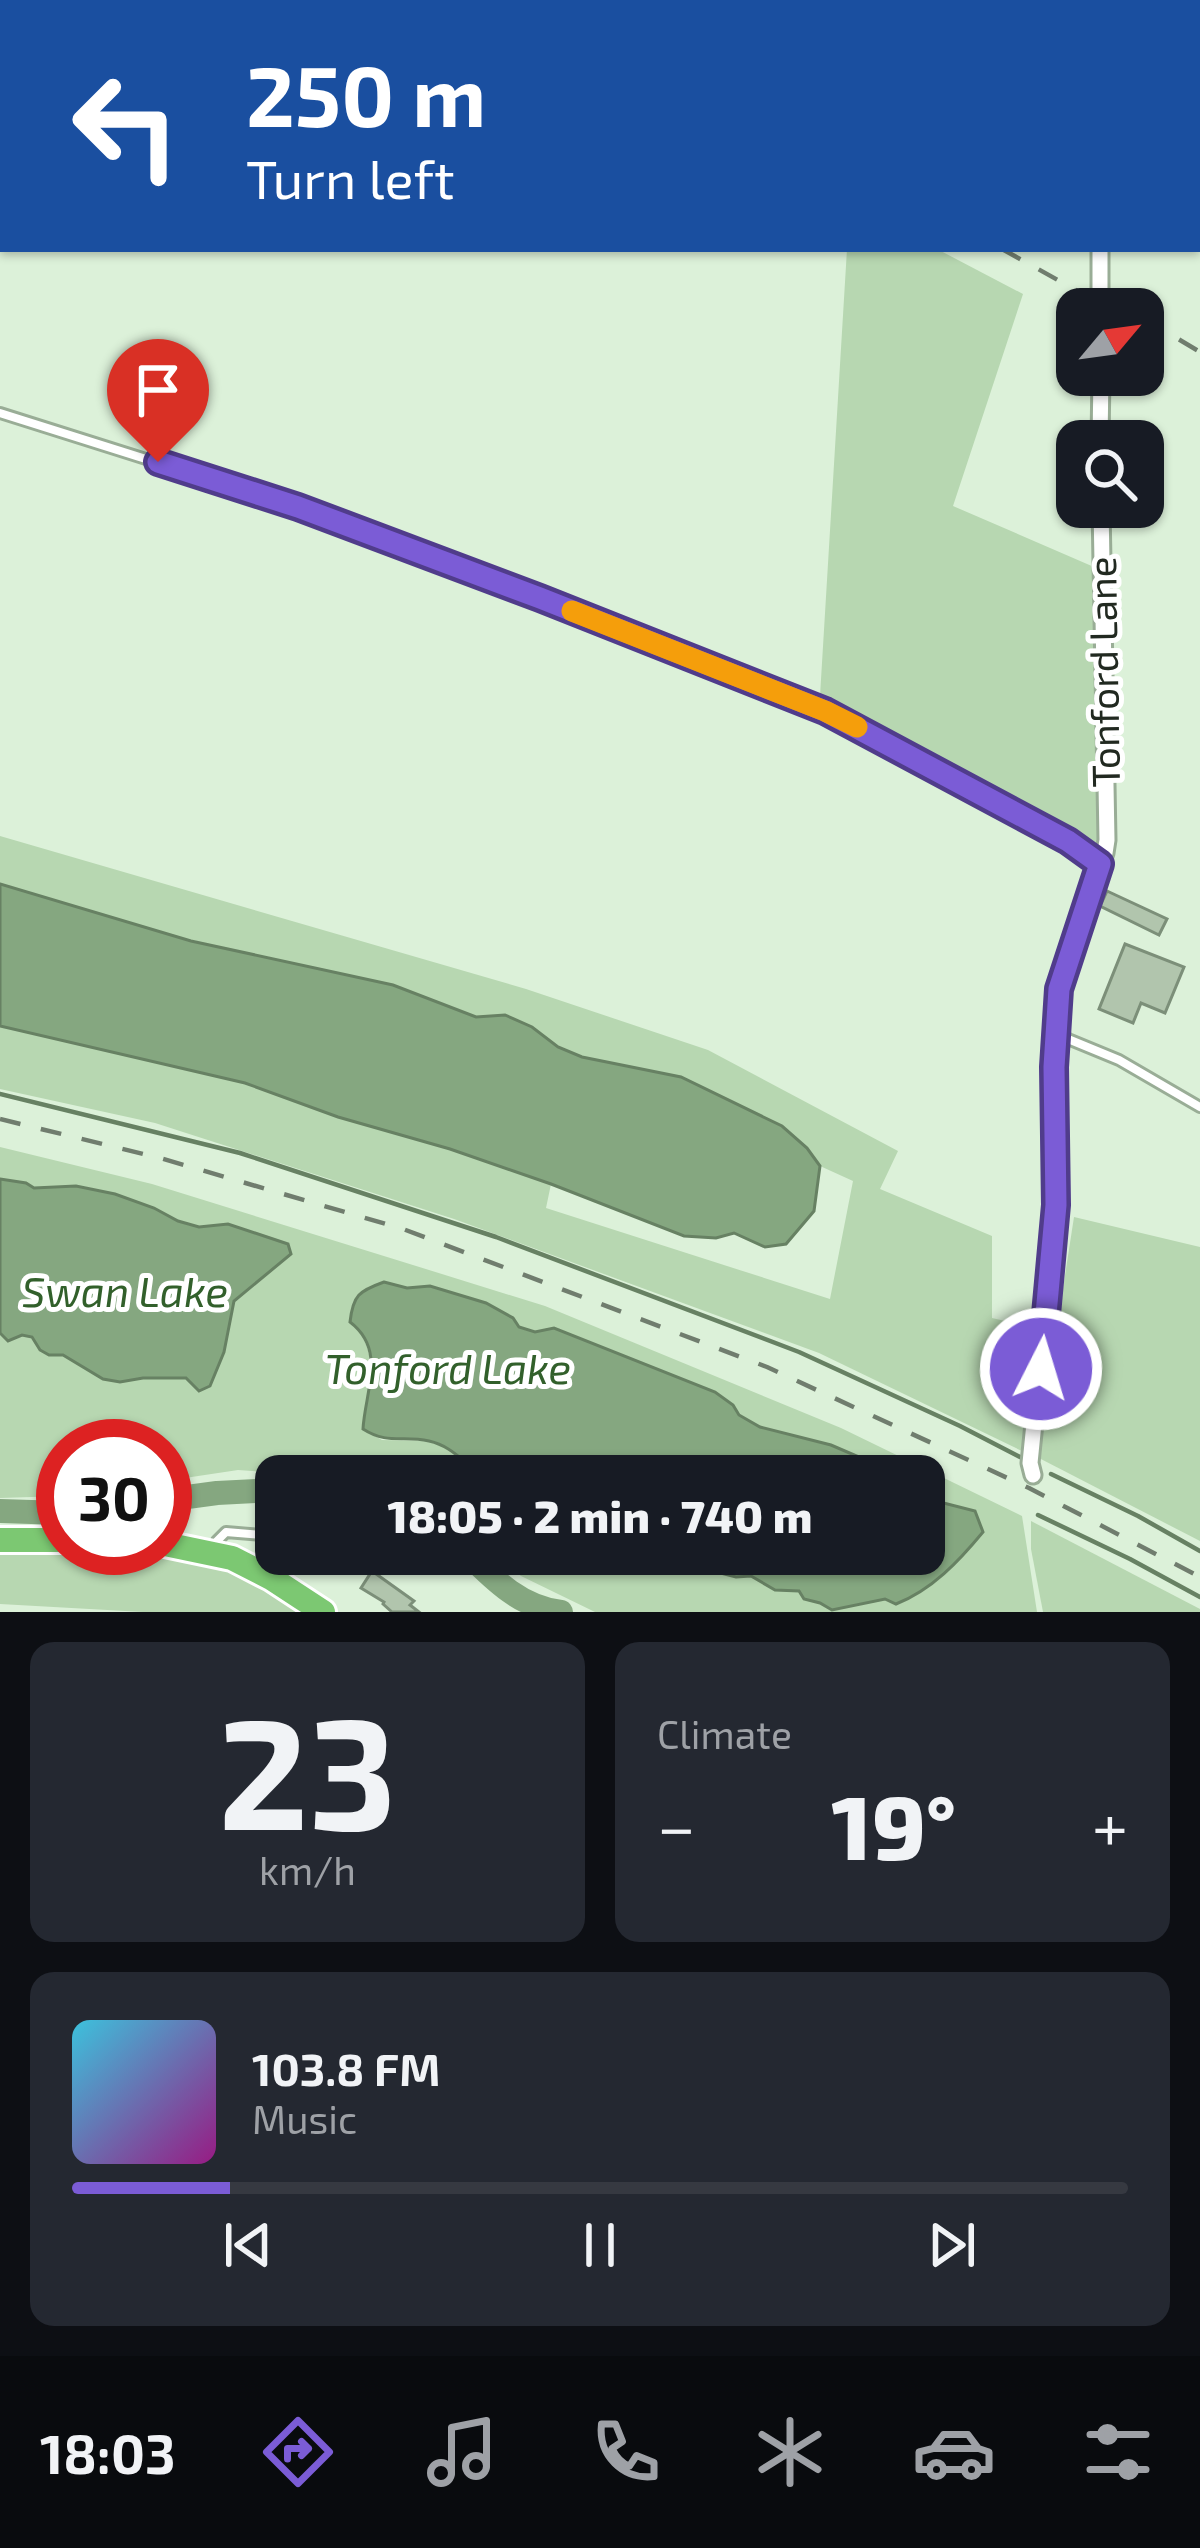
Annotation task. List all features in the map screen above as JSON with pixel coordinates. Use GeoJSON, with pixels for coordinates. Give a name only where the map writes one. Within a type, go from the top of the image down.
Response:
{"type":"FeatureCollection","features":[{"type":"Feature","properties":{"kind":"highway"},"geometry":{"type":"LineString","coordinates":[[0,1540],[36,1540]]}},
{"type":"Feature","properties":{"kind":"highway"},"geometry":{"type":"LineString","coordinates":[[192,1549],[232,1558],[323,1612]]}},
{"type":"Feature","properties":{"kind":"street"},"geometry":{"type":"LineString","coordinates":[[1100,252],[1100,288]]}},
{"type":"Feature","properties":{"kind":"street","name":"Tonford Lane"},"geometry":{"type":"LineString","coordinates":[[1033,1475],[1030,1463],[1056,1205],[1059,989],[1107,841],[1101,528]]}},
{"type":"Feature","properties":{"kind":"lane"},"geometry":{"type":"LineString","coordinates":[[0,413],[298,507],[825,711],[1068,841],[1100,864]]}},
{"type":"Feature","properties":{"kind":"lane"},"geometry":{"type":"LineString","coordinates":[[1056,1028],[1068,1039],[1119,1060],[1200,1107]]}},
{"type":"Feature","properties":{"kind":"lane"},"geometry":{"type":"LineString","coordinates":[[214,1553],[226,1532],[255,1534]]}},
{"type":"Feature","properties":{"kind":"shaded area"},"geometry":{"type":"Polygon","coordinates":[[[847,252],[943,252],[1023,294],[953,506],[1094,567],[1102,846],[820,696],[847,252]]]}},
{"type":"Feature","properties":{"kind":"shaded area"},"geometry":{"type":"Polygon","coordinates":[[[0,836],[526,989],[708,1050],[898,1151],[880,1189],[992,1236],[992,1318],[1036,1328],[1026,1373],[1024,1452],[819,1353],[454,1219],[155,1123],[0,1089],[0,1026],[245,1083],[551,1184],[546,1208],[830,1299],[853,1181],[820,1166],[807,1148],[558,1047],[532,1027],[505,1015],[476,1017],[393,985],[191,941],[0,884],[0,836]]]}},
{"type":"Feature","properties":{"kind":"shaded area"},"geometry":{"type":"Polygon","coordinates":[[[0,1147],[152,1184],[545,1306],[897,1455],[854,1455],[760,1427],[715,1392],[555,1328],[535,1332],[519,1327],[513,1318],[486,1303],[430,1286],[407,1288],[384,1282],[359,1329],[371,1368],[363,1429],[382,1440],[430,1441],[458,1455],[255,1455],[255,1471],[192,1477],[192,1419],[36,1419],[36,1497],[0,1498],[0,1333],[8,1341],[22,1335],[32,1337],[40,1350],[63,1355],[103,1379],[186,1378],[210,1386],[224,1352],[234,1301],[291,1253],[288,1244],[228,1224],[199,1227],[177,1221],[115,1194],[76,1186],[34,1188],[0,1179],[0,1147]]]}},
{"type":"Feature","properties":{"kind":"shaded area"},"geometry":{"type":"Polygon","coordinates":[[[1074,1217],[1200,1247],[1200,1541],[1037,1457],[1074,1217]]]}},
{"type":"Feature","properties":{"kind":"shaded area"},"geometry":{"type":"Polygon","coordinates":[[[945,1479],[1022,1516],[1037,1612],[595,1612],[520,1575],[751,1576],[775,1590],[799,1591],[804,1599],[832,1610],[885,1599],[896,1604],[945,1575],[983,1531],[946,1505],[945,1479]]]}},
{"type":"Feature","properties":{"kind":"shaded area"},"geometry":{"type":"Polygon","coordinates":[[[1031,1521],[1200,1612],[1043,1612],[1031,1549],[1031,1521]]]}},
{"type":"Feature","properties":{"kind":"shaded area"},"geometry":{"type":"Polygon","coordinates":[[[0,1550],[36,1550],[36,1575],[192,1575],[192,1560],[209,1563],[246,1578],[298,1612],[143,1612],[0,1604],[0,1550]]]}},
{"type":"Feature","properties":{"kind":"water"},"geometry":{"type":"Polygon","coordinates":[[[0,884],[191,941],[393,985],[476,1017],[505,1015],[582,1057],[681,1077],[782,1126],[807,1148],[820,1166],[814,1211],[786,1244],[765,1247],[734,1233],[716,1238],[684,1236],[551,1184],[245,1083],[0,1026],[0,884]]]}},
{"type":"Feature","properties":{"kind":"water","name":"Swan Lake"},"geometry":{"type":"Polygon","coordinates":[[[0,1179],[34,1188],[76,1186],[115,1194],[178,1221],[199,1227],[228,1224],[288,1244],[291,1254],[234,1301],[224,1352],[210,1386],[199,1391],[186,1378],[103,1379],[63,1355],[40,1350],[32,1337],[22,1335],[8,1341],[0,1333],[0,1179]]]}},
{"type":"Feature","properties":{"kind":"water","name":"Tonford Lake"},"geometry":{"type":"Polygon","coordinates":[[[384,1282],[407,1288],[430,1286],[486,1303],[513,1318],[519,1327],[535,1332],[554,1328],[715,1392],[760,1427],[854,1455],[456,1455],[437,1443],[372,1434],[363,1429],[371,1358],[361,1333],[350,1322],[359,1295],[384,1282]]]}},
{"type":"Feature","properties":{"kind":"water"},"geometry":{"type":"Polygon","coordinates":[[[945,1503],[975,1511],[983,1532],[945,1572],[945,1503]]]}},
{"type":"Feature","properties":{"kind":"water"},"geometry":{"type":"Polygon","coordinates":[[[728,1575],[942,1575],[896,1604],[885,1599],[832,1610],[804,1599],[799,1591],[775,1590],[751,1576],[728,1575]]]}},
{"type":"Feature","properties":{"kind":"building"},"geometry":{"type":"Polygon","coordinates":[[[1107,891],[1167,919],[1159,935],[1100,906],[1107,891]]]}},
{"type":"Feature","properties":{"kind":"building"},"geometry":{"type":"Polygon","coordinates":[[[1125,944],[1184,967],[1165,1013],[1141,1003],[1133,1023],[1099,1009],[1125,944]]]}},
{"type":"Feature","properties":{"kind":"building"},"geometry":{"type":"Polygon","coordinates":[[[369,1575],[378,1575],[414,1601],[410,1605],[419,1612],[392,1612],[361,1588],[369,1575]]]}},
{"type":"Feature","properties":{"kind":"waterway"},"geometry":{"type":"LineString","coordinates":[[0,1094],[240,1153],[496,1237],[799,1352],[1020,1457]]}},
{"type":"Feature","properties":{"kind":"waterway"},"geometry":{"type":"LineString","coordinates":[[1051,1474],[1200,1551]]}},
{"type":"Feature","properties":{"kind":"waterway"},"geometry":{"type":"LineString","coordinates":[[192,1496],[255,1491]]}},
{"type":"Feature","properties":{"kind":"waterway"},"geometry":{"type":"LineString","coordinates":[[0,1511],[36,1512]]}},
{"type":"Feature","properties":{"kind":"waterway"},"geometry":{"type":"LineString","coordinates":[[1038,1515],[1200,1597]]}},
{"type":"Feature","properties":{"kind":"waterway"},"geometry":{"type":"LineString","coordinates":[[490,1575],[521,1599],[561,1612]]}},
{"type":"Feature","properties":{"kind":"railway"},"geometry":{"type":"LineString","coordinates":[[1007,252],[1072,288]]}},
{"type":"Feature","properties":{"kind":"railway"},"geometry":{"type":"LineString","coordinates":[[1164,331],[1200,352]]}},
{"type":"Feature","properties":{"kind":"railway"},"geometry":{"type":"LineString","coordinates":[[0,1119],[160,1158],[403,1229],[767,1367],[1029,1488],[1200,1577]]}},
{"type":"Feature","properties":{"kind":"slow traffic"},"geometry":{"type":"LineString","coordinates":[[572,611],[857,727]]}},
{"type":"Feature","properties":{"kind":"route"},"geometry":{"type":"LineString","coordinates":[[158,462],[298,507],[825,711],[1068,841],[1100,864],[1059,989],[1054,1067],[1056,1205],[1041,1369]]}}]}
